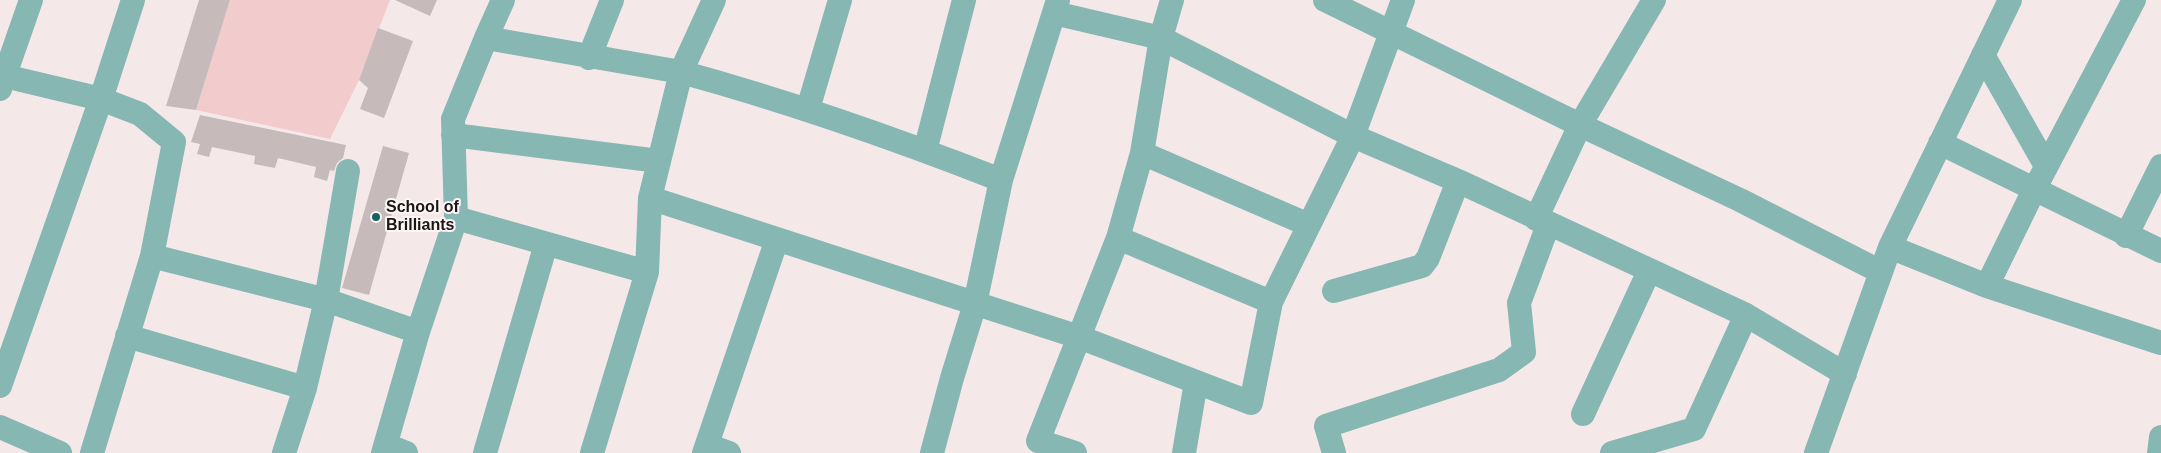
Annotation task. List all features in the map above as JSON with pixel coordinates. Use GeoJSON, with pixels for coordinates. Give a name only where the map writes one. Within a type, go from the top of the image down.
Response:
{"type":"FeatureCollection","features":[{"type":"Feature","properties":{"kind":"street"},"geometry":{"type":"LineString","coordinates":[[31,0],[1,80],[101,99],[140,114],[174,142],[152,256],[92,453]]}},
{"type":"Feature","properties":{"kind":"street"},"geometry":{"type":"LineString","coordinates":[[0,386],[101,99],[132,0]]}},
{"type":"Feature","properties":{"kind":"street"},"geometry":{"type":"LineString","coordinates":[[392,450],[418,332],[456,218],[453,119],[503,0]]}},
{"type":"Feature","properties":{"kind":"street"},"geometry":{"type":"LineString","coordinates":[[589,58],[612,0]]}},
{"type":"Feature","properties":{"kind":"street"},"geometry":{"type":"LineString","coordinates":[[592,453],[647,272],[650,198],[681,72],[714,0]]}},
{"type":"Feature","properties":{"kind":"street"},"geometry":{"type":"LineString","coordinates":[[808,109],[840,0]]}},
{"type":"Feature","properties":{"kind":"street"},"geometry":{"type":"LineString","coordinates":[[925,151],[964,0]]}},
{"type":"Feature","properties":{"kind":"street"},"geometry":{"type":"LineString","coordinates":[[1075,453],[1036,447],[1118,238],[1142,153],[1161,38],[1172,0]]}},
{"type":"Feature","properties":{"kind":"street"},"geometry":{"type":"LineString","coordinates":[[1326,0],[1580,125],[1740,200],[1881,272]]}},
{"type":"Feature","properties":{"kind":"street"},"geometry":{"type":"LineString","coordinates":[[650,198],[1078,337],[1251,403],[1271,302],[1353,136],[1393,32],[1403,0]]}},
{"type":"Feature","properties":{"kind":"street"},"geometry":{"type":"LineString","coordinates":[[1334,453],[1326,426],[1499,370],[1524,352],[1519,303],[1542,222],[1580,125],[1654,0]]}},
{"type":"Feature","properties":{"kind":"street"},"geometry":{"type":"LineString","coordinates":[[1816,453],[1890,247],[2010,0]]}},
{"type":"Feature","properties":{"kind":"street"},"geometry":{"type":"LineString","coordinates":[[1987,286],[2046,166],[2134,0]]}},
{"type":"Feature","properties":{"kind":"street"},"geometry":{"type":"LineString","coordinates":[[932,453],[952,378],[975,304],[1001,180],[1056,6],[1161,38],[1353,136],[1458,181],[1542,222],[1746,315],[1845,374]]}},
{"type":"Feature","properties":{"kind":"street"},"geometry":{"type":"LineString","coordinates":[[486,38],[589,58],[681,72],[808,109],[1001,180]]}},
{"type":"Feature","properties":{"kind":"street"},"geometry":{"type":"LineString","coordinates":[[1983,55],[2046,166]]}},
{"type":"Feature","properties":{"kind":"street"},"geometry":{"type":"LineString","coordinates":[[453,135],[659,161]]}},
{"type":"Feature","properties":{"kind":"street"},"geometry":{"type":"LineString","coordinates":[[1940,143],[2161,252]]}},
{"type":"Feature","properties":{"kind":"street"},"geometry":{"type":"LineString","coordinates":[[1142,153],[1309,225]]}},
{"type":"Feature","properties":{"kind":"street"},"geometry":{"type":"LineString","coordinates":[[2126,236],[2161,166]]}},
{"type":"Feature","properties":{"kind":"street"},"geometry":{"type":"LineString","coordinates":[[284,453],[305,388],[326,300],[348,171]]}},
{"type":"Feature","properties":{"kind":"street"},"geometry":{"type":"LineString","coordinates":[[1334,292],[1422,266],[1428,258],[1458,181]]}},
{"type":"Feature","properties":{"kind":"street"},"geometry":{"type":"LineString","coordinates":[[456,218],[647,272]]}},
{"type":"Feature","properties":{"kind":"street"},"geometry":{"type":"LineString","coordinates":[[1118,238],[1271,302]]}},
{"type":"Feature","properties":{"kind":"street"},"geometry":{"type":"LineString","coordinates":[[714,450],[777,240]]}},
{"type":"Feature","properties":{"kind":"street"},"geometry":{"type":"LineString","coordinates":[[485,453],[546,244]]}},
{"type":"Feature","properties":{"kind":"street"},"geometry":{"type":"LineString","coordinates":[[1890,247],[1987,286],[2161,342]]}},
{"type":"Feature","properties":{"kind":"street"},"geometry":{"type":"LineString","coordinates":[[152,256],[326,300],[418,332]]}},
{"type":"Feature","properties":{"kind":"street"},"geometry":{"type":"LineString","coordinates":[[1583,414],[1649,271]]}},
{"type":"Feature","properties":{"kind":"street"},"geometry":{"type":"LineString","coordinates":[[1612,453],[1694,429],[1746,315]]}},
{"type":"Feature","properties":{"kind":"street"},"geometry":{"type":"LineString","coordinates":[[127,336],[305,388]]}},
{"type":"Feature","properties":{"kind":"street"},"geometry":{"type":"LineString","coordinates":[[1184,453],[1196,382]]}},
{"type":"Feature","properties":{"kind":"street"},"geometry":{"type":"LineString","coordinates":[[0,426],[60,453]]}},
{"type":"Feature","properties":{"kind":"street"},"geometry":{"type":"LineString","coordinates":[[2159,453],[2161,437]]}},
{"type":"Feature","properties":{"kind":"shaded area"},"geometry":{"type":"Polygon","coordinates":[[[230,0],[390,0],[359,80],[330,139],[196,110],[230,0]]]}},
{"type":"Feature","properties":{"kind":"building"},"geometry":{"type":"Polygon","coordinates":[[[199,0],[230,0],[196,110],[166,106],[199,0]]]}},
{"type":"Feature","properties":{"kind":"building"},"geometry":{"type":"Polygon","coordinates":[[[395,0],[437,0],[430,16],[395,0]]]}},
{"type":"Feature","properties":{"kind":"building"},"geometry":{"type":"Polygon","coordinates":[[[378,28],[413,41],[384,118],[360,109],[368,88],[359,80],[378,28]]]}},
{"type":"Feature","properties":{"kind":"building"},"geometry":{"type":"Polygon","coordinates":[[[200,115],[346,145],[343,158],[337,163],[334,171],[330,170],[327,181],[314,177],[316,167],[278,158],[275,168],[254,164],[255,156],[212,147],[209,157],[197,154],[200,144],[191,142],[200,115]]]}},
{"type":"Feature","properties":{"kind":"building","name":"School of Brilliants"},"geometry":{"type":"Polygon","coordinates":[[[383,146],[409,153],[369,295],[342,288],[383,146]]]}},
{"type":"Feature","properties":{"kind":"place","name":"School of Brilliants"},"geometry":{"type":"Point","coordinates":[376,217]}}]}
